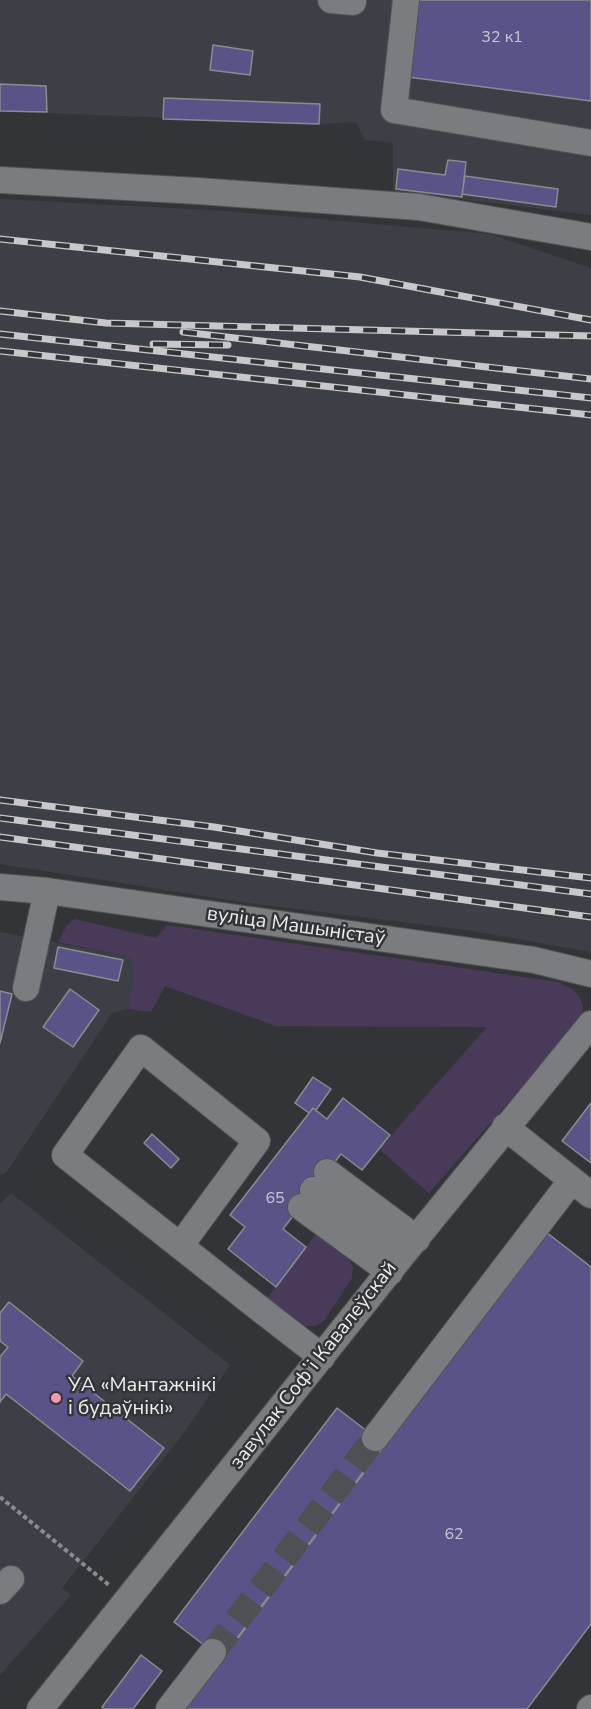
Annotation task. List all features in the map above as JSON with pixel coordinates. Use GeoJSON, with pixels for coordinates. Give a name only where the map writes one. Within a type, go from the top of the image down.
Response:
{"type":"FeatureCollection","features":[{"type":"Feature","properties":{"kind":"street"},"geometry":{"type":"LineString","coordinates":[[331,0],[353,3],[353,0]]}},
{"type":"Feature","properties":{"kind":"street"},"geometry":{"type":"LineString","coordinates":[[406,0],[394,110],[591,143]]}},
{"type":"Feature","properties":{"kind":"street"},"geometry":{"type":"LineString","coordinates":[[0,180],[419,207],[591,237]]}},
{"type":"Feature","properties":{"kind":"street","name":"вуліца Машыністаў"},"geometry":{"type":"LineString","coordinates":[[0,887],[47,891],[534,960],[591,974]]}},
{"type":"Feature","properties":{"kind":"street"},"geometry":{"type":"LineString","coordinates":[[26,988],[47,891]]}},
{"type":"Feature","properties":{"kind":"street","name":"завулак Софʼі Кавалеўскай"},"geometry":{"type":"LineString","coordinates":[[40,1709],[505,1127],[591,1024]]}},
{"type":"Feature","properties":{"kind":"street"},"geometry":{"type":"LineString","coordinates":[[180,1246],[257,1141],[141,1048],[65,1155],[180,1246],[322,1357]]}},
{"type":"Feature","properties":{"kind":"street"},"geometry":{"type":"LineString","coordinates":[[375,1437],[581,1187],[505,1127]]}},
{"type":"Feature","properties":{"kind":"street"},"geometry":{"type":"LineString","coordinates":[[402,1256],[314,1190],[402,1256]]}},
{"type":"Feature","properties":{"kind":"street"},"geometry":{"type":"LineString","coordinates":[[169,1709],[213,1652]]}},
{"type":"Feature","properties":{"kind":"path"},"geometry":{"type":"LineString","coordinates":[[0,1497],[128,1600]]}},
{"type":"Feature","properties":{"kind":"shaded area"},"geometry":{"type":"Polygon","coordinates":[[[0,0],[591,0],[591,215],[393,191],[393,143],[365,140],[356,122],[319,124],[0,111],[0,0]]]}},
{"type":"Feature","properties":{"kind":"shaded area"},"geometry":{"type":"Polygon","coordinates":[[[0,199],[225,211],[489,234],[591,268],[591,952],[467,930],[249,903],[0,864],[0,199]]]}},
{"type":"Feature","properties":{"kind":"shaded area"},"geometry":{"type":"Polygon","coordinates":[[[75,919],[156,938],[167,925],[558,982],[572,989],[580,998],[583,1006],[582,1018],[429,1193],[379,1149],[487,1027],[276,1026],[165,986],[151,1012],[128,1009],[133,977],[130,957],[58,942],[67,925],[75,919]]]}},
{"type":"Feature","properties":{"kind":"shaded area"},"geometry":{"type":"Polygon","coordinates":[[[0,932],[130,957],[133,977],[128,1009],[112,1013],[6,1173],[0,1175],[0,932]]]}},
{"type":"Feature","properties":{"kind":"shaded area"},"geometry":{"type":"Polygon","coordinates":[[[11,1193],[230,1365],[183,1434],[62,1588],[71,1595],[0,1675],[0,1204],[11,1193]]]}},
{"type":"Feature","properties":{"kind":"shaded area"},"geometry":{"type":"Polygon","coordinates":[[[316,1234],[348,1258],[353,1266],[352,1278],[324,1321],[315,1326],[305,1326],[266,1300],[316,1234]]]}},
{"type":"Feature","properties":{"kind":"building"},"geometry":{"type":"Polygon","coordinates":[[[418,0],[591,0],[591,101],[408,77],[418,0]]]}},
{"type":"Feature","properties":{"kind":"building"},"geometry":{"type":"Polygon","coordinates":[[[213,45],[253,51],[250,75],[210,70],[213,45]]]}},
{"type":"Feature","properties":{"kind":"building"},"geometry":{"type":"Polygon","coordinates":[[[0,84],[46,86],[47,112],[0,111],[0,84]]]}},
{"type":"Feature","properties":{"kind":"building"},"geometry":{"type":"Polygon","coordinates":[[[164,98],[320,104],[319,124],[163,119],[164,98]]]}},
{"type":"Feature","properties":{"kind":"building"},"geometry":{"type":"Polygon","coordinates":[[[448,160],[466,162],[462,197],[396,189],[398,169],[445,175],[448,160]]]}},
{"type":"Feature","properties":{"kind":"building"},"geometry":{"type":"Polygon","coordinates":[[[465,176],[558,189],[556,207],[462,194],[465,176]]]}},
{"type":"Feature","properties":{"kind":"building"},"geometry":{"type":"Polygon","coordinates":[[[58,947],[123,960],[118,981],[54,968],[58,947]]]}},
{"type":"Feature","properties":{"kind":"building"},"geometry":{"type":"Polygon","coordinates":[[[70,989],[99,1010],[73,1047],[43,1027],[70,989]]]}},
{"type":"Feature","properties":{"kind":"building"},"geometry":{"type":"Polygon","coordinates":[[[0,991],[12,994],[0,1043],[0,991]]]}},
{"type":"Feature","properties":{"kind":"building"},"geometry":{"type":"Polygon","coordinates":[[[313,1077],[331,1089],[316,1110],[313,1108],[309,1113],[295,1103],[313,1077]]]}},
{"type":"Feature","properties":{"kind":"building"},"geometry":{"type":"Polygon","coordinates":[[[343,1098],[390,1135],[362,1170],[341,1154],[283,1229],[306,1247],[276,1287],[228,1249],[245,1227],[230,1215],[313,1108],[327,1119],[343,1098]]]}},
{"type":"Feature","properties":{"kind":"building"},"geometry":{"type":"Polygon","coordinates":[[[591,1103],[591,1163],[562,1141],[591,1103]]]}},
{"type":"Feature","properties":{"kind":"building"},"geometry":{"type":"Polygon","coordinates":[[[152,1134],[179,1159],[171,1168],[144,1143],[152,1134]]]}},
{"type":"Feature","properties":{"kind":"building"},"geometry":{"type":"Polygon","coordinates":[[[546,1232],[591,1267],[591,1624],[527,1709],[183,1709],[546,1232]]]}},
{"type":"Feature","properties":{"kind":"building","name":"УА «Мантажнікі і будаўнікі»"},"geometry":{"type":"Polygon","coordinates":[[[9,1302],[83,1361],[72,1376],[164,1448],[130,1491],[6,1394],[0,1402],[0,1357],[8,1347],[0,1341],[0,1313],[9,1302]]]}},
{"type":"Feature","properties":{"kind":"building"},"geometry":{"type":"Polygon","coordinates":[[[337,1408],[385,1445],[222,1659],[174,1622],[337,1408]]]}},
{"type":"Feature","properties":{"kind":"building"},"geometry":{"type":"Polygon","coordinates":[[[141,1655],[162,1671],[133,1709],[104,1709],[102,1707],[141,1655]]]}},
{"type":"Feature","properties":{"kind":"tunnel"},"geometry":{"type":"LineString","coordinates":[[213,1652],[375,1438]]}},
{"type":"Feature","properties":{"kind":"railway"},"geometry":{"type":"LineString","coordinates":[[0,239],[360,277],[591,320]]}},
{"type":"Feature","properties":{"kind":"railway"},"geometry":{"type":"LineString","coordinates":[[0,311],[106,323],[591,336]]}},
{"type":"Feature","properties":{"kind":"railway"},"geometry":{"type":"LineString","coordinates":[[183,332],[591,379]]}},
{"type":"Feature","properties":{"kind":"railway"},"geometry":{"type":"LineString","coordinates":[[0,334],[591,398]]}},
{"type":"Feature","properties":{"kind":"railway"},"geometry":{"type":"LineString","coordinates":[[153,344],[228,345]]}},
{"type":"Feature","properties":{"kind":"railway"},"geometry":{"type":"LineString","coordinates":[[0,351],[591,415]]}},
{"type":"Feature","properties":{"kind":"railway"},"geometry":{"type":"LineString","coordinates":[[0,800],[214,827],[377,853],[591,878]]}},
{"type":"Feature","properties":{"kind":"railway"},"geometry":{"type":"LineString","coordinates":[[0,818],[591,894]]}},
{"type":"Feature","properties":{"kind":"railway"},"geometry":{"type":"LineString","coordinates":[[0,837],[591,917]]}},
{"type":"Feature","properties":{"kind":"place","name":"УА «Мантажнікі і будаўнікі»"},"geometry":{"type":"Point","coordinates":[56,1398]}}]}
